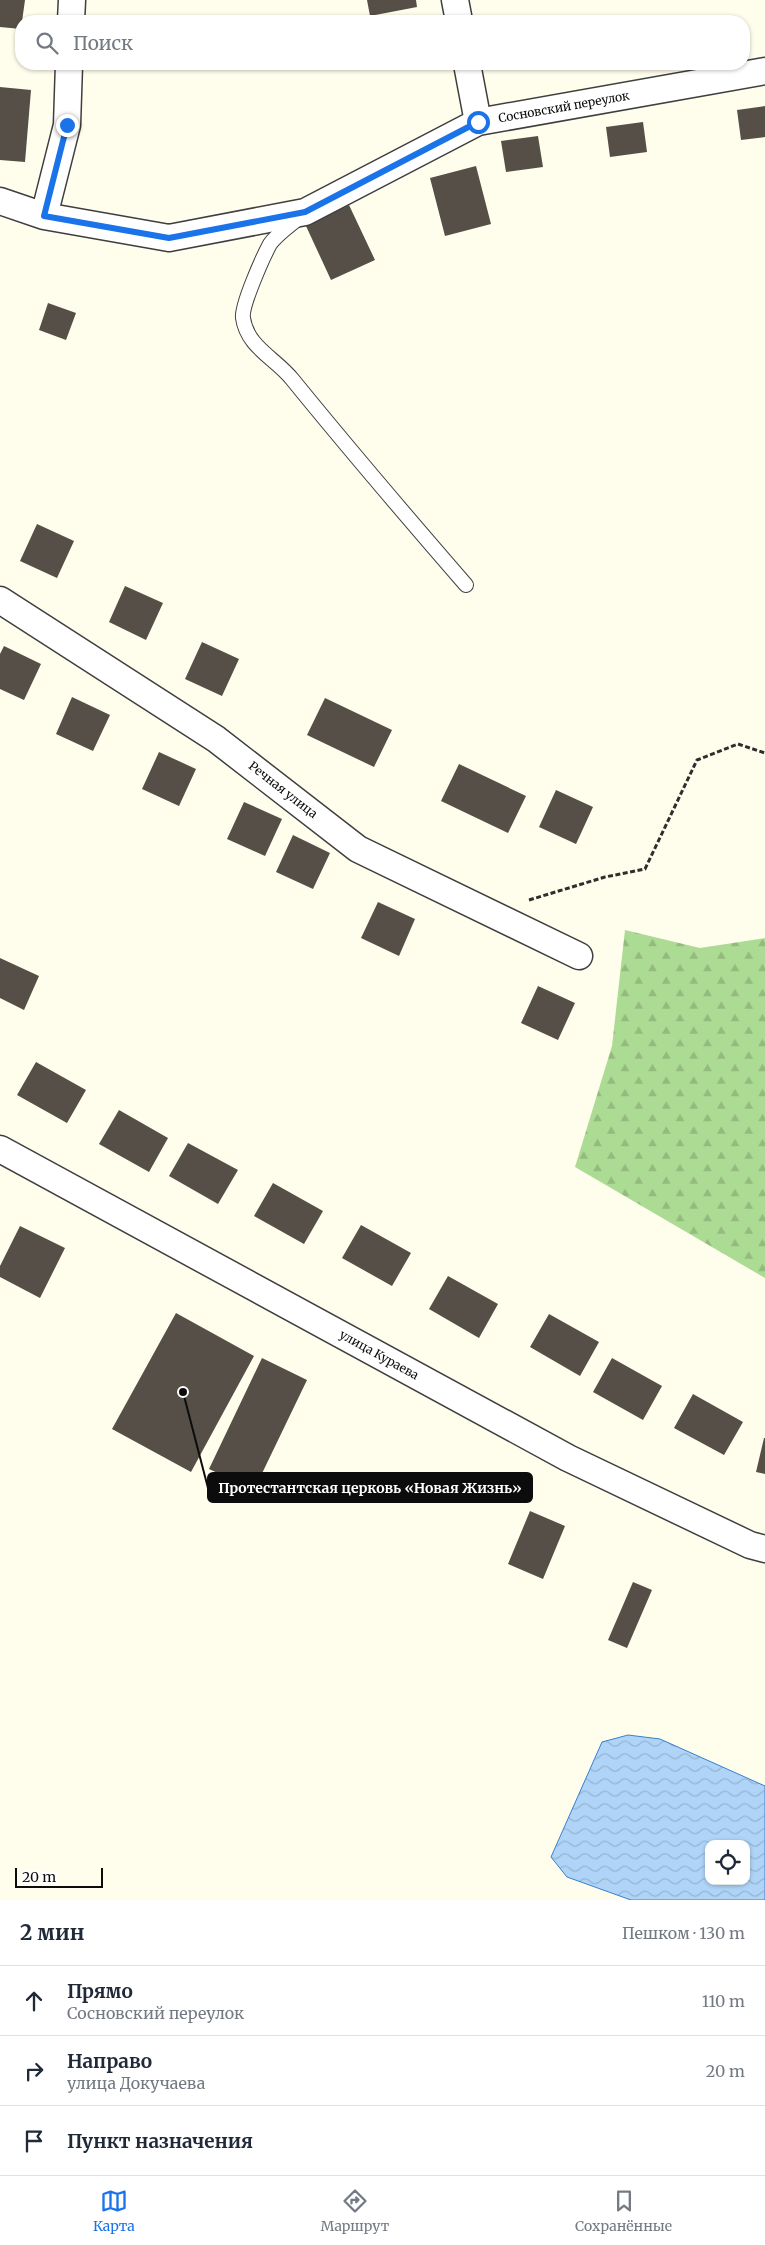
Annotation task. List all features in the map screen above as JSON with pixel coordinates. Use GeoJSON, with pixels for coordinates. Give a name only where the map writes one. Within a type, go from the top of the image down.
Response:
{"type":"FeatureCollection","features":[{"type":"Feature","properties":{"kind":"street"},"geometry":{"type":"LineString","coordinates":[[71,15],[72,0]]}},
{"type":"Feature","properties":{"kind":"street"},"geometry":{"type":"LineString","coordinates":[[455,0],[458,15]]}},
{"type":"Feature","properties":{"kind":"street"},"geometry":{"type":"LineString","coordinates":[[44,216],[67,125],[69,70]]}},
{"type":"Feature","properties":{"kind":"street"},"geometry":{"type":"LineString","coordinates":[[468,70],[478,122]]}},
{"type":"Feature","properties":{"kind":"street","name":"Сосновский переулок"},"geometry":{"type":"LineString","coordinates":[[0,201],[44,216],[169,238],[305,212],[478,122],[765,71]]}},
{"type":"Feature","properties":{"kind":"street","name":"Речная улица"},"geometry":{"type":"LineString","coordinates":[[0,600],[216,739],[358,849],[579,956]]}},
{"type":"Feature","properties":{"kind":"street","name":"улица Кураева"},"geometry":{"type":"LineString","coordinates":[[0,1148],[568,1458],[750,1545],[765,1549]]}},
{"type":"Feature","properties":{"kind":"lane"},"geometry":{"type":"LineString","coordinates":[[305,212],[271,243],[246,300],[242,316],[245,331],[254,344],[290,376],[337,436],[466,585]]}},
{"type":"Feature","properties":{"kind":"path"},"geometry":{"type":"LineString","coordinates":[[488,912],[605,877],[644,869],[697,760],[738,744],[765,753]]}},
{"type":"Feature","properties":{"kind":"green space"},"geometry":{"type":"Polygon","coordinates":[[[625,930],[700,948],[765,938],[765,1278],[575,1167],[612,1046],[625,930]]]}},
{"type":"Feature","properties":{"kind":"water"},"geometry":{"type":"Polygon","coordinates":[[[628,1735],[660,1739],[765,1786],[765,1900],[631,1900],[567,1877],[551,1857],[602,1742],[628,1735]]]}},
{"type":"Feature","properties":{"kind":"building"},"geometry":{"type":"Polygon","coordinates":[[[0,0],[25,0],[23,15],[15,15],[15,28],[0,27],[0,0]]]}},
{"type":"Feature","properties":{"kind":"building"},"geometry":{"type":"Polygon","coordinates":[[[367,0],[416,0],[417,7],[370,15],[367,0]]]}},
{"type":"Feature","properties":{"kind":"building"},"geometry":{"type":"Polygon","coordinates":[[[0,87],[31,90],[25,162],[0,160],[0,87]]]}},
{"type":"Feature","properties":{"kind":"building"},"geometry":{"type":"Polygon","coordinates":[[[765,106],[765,137],[741,140],[737,110],[765,106]]]}},
{"type":"Feature","properties":{"kind":"building"},"geometry":{"type":"Polygon","coordinates":[[[643,122],[647,152],[610,157],[606,127],[643,122]]]}},
{"type":"Feature","properties":{"kind":"building"},"geometry":{"type":"Polygon","coordinates":[[[538,136],[543,167],[506,172],[501,141],[538,136]]]}},
{"type":"Feature","properties":{"kind":"building"},"geometry":{"type":"Polygon","coordinates":[[[476,166],[491,224],[445,236],[430,178],[476,166]]]}},
{"type":"Feature","properties":{"kind":"building"},"geometry":{"type":"Polygon","coordinates":[[[349,205],[375,260],[331,280],[306,226],[349,205]]]}},
{"type":"Feature","properties":{"kind":"building"},"geometry":{"type":"Polygon","coordinates":[[[48,303],[76,313],[66,340],[39,330],[48,303]]]}},
{"type":"Feature","properties":{"kind":"building"},"geometry":{"type":"Polygon","coordinates":[[[37,524],[74,541],[57,578],[20,561],[37,524]]]}},
{"type":"Feature","properties":{"kind":"building"},"geometry":{"type":"Polygon","coordinates":[[[125,586],[163,603],[146,640],[109,622],[125,586]]]}},
{"type":"Feature","properties":{"kind":"building"},"geometry":{"type":"Polygon","coordinates":[[[202,642],[239,659],[222,696],[185,679],[202,642]]]}},
{"type":"Feature","properties":{"kind":"building"},"geometry":{"type":"Polygon","coordinates":[[[4,646],[41,664],[24,700],[0,689],[0,654],[4,646]]]}},
{"type":"Feature","properties":{"kind":"building"},"geometry":{"type":"Polygon","coordinates":[[[72,697],[110,715],[93,751],[56,734],[72,697]]]}},
{"type":"Feature","properties":{"kind":"building"},"geometry":{"type":"Polygon","coordinates":[[[325,698],[392,730],[374,767],[307,735],[325,698]]]}},
{"type":"Feature","properties":{"kind":"building"},"geometry":{"type":"Polygon","coordinates":[[[159,752],[196,769],[179,806],[142,789],[159,752]]]}},
{"type":"Feature","properties":{"kind":"building"},"geometry":{"type":"Polygon","coordinates":[[[459,764],[526,796],[508,833],[441,801],[459,764]]]}},
{"type":"Feature","properties":{"kind":"building"},"geometry":{"type":"Polygon","coordinates":[[[556,790],[593,807],[576,844],[539,827],[556,790]]]}},
{"type":"Feature","properties":{"kind":"building"},"geometry":{"type":"Polygon","coordinates":[[[244,802],[282,819],[265,856],[227,839],[244,802]]]}},
{"type":"Feature","properties":{"kind":"building"},"geometry":{"type":"Polygon","coordinates":[[[293,835],[330,853],[313,889],[276,872],[293,835]]]}},
{"type":"Feature","properties":{"kind":"building"},"geometry":{"type":"Polygon","coordinates":[[[378,902],[415,919],[399,956],[361,938],[378,902]]]}},
{"type":"Feature","properties":{"kind":"building"},"geometry":{"type":"Polygon","coordinates":[[[0,958],[39,976],[24,1010],[0,998],[0,958]]]}},
{"type":"Feature","properties":{"kind":"building"},"geometry":{"type":"Polygon","coordinates":[[[538,986],[575,1003],[558,1040],[521,1023],[538,986]]]}},
{"type":"Feature","properties":{"kind":"building"},"geometry":{"type":"Polygon","coordinates":[[[36,1062],[86,1090],[67,1123],[17,1095],[36,1062]]]}},
{"type":"Feature","properties":{"kind":"building"},"geometry":{"type":"Polygon","coordinates":[[[119,1110],[168,1138],[149,1172],[99,1144],[119,1110]]]}},
{"type":"Feature","properties":{"kind":"building"},"geometry":{"type":"Polygon","coordinates":[[[188,1143],[238,1170],[218,1204],[169,1176],[188,1143]]]}},
{"type":"Feature","properties":{"kind":"building"},"geometry":{"type":"Polygon","coordinates":[[[273,1183],[323,1211],[304,1244],[254,1216],[273,1183]]]}},
{"type":"Feature","properties":{"kind":"building"},"geometry":{"type":"Polygon","coordinates":[[[361,1225],[411,1253],[392,1286],[342,1258],[361,1225]]]}},
{"type":"Feature","properties":{"kind":"building"},"geometry":{"type":"Polygon","coordinates":[[[20,1226],[65,1248],[40,1298],[0,1277],[0,1266],[20,1226]]]}},
{"type":"Feature","properties":{"kind":"building"},"geometry":{"type":"Polygon","coordinates":[[[448,1276],[498,1304],[479,1338],[429,1309],[448,1276]]]}},
{"type":"Feature","properties":{"kind":"building"},"geometry":{"type":"Polygon","coordinates":[[[176,1313],[254,1356],[191,1472],[112,1429],[176,1313]]]}},
{"type":"Feature","properties":{"kind":"building"},"geometry":{"type":"Polygon","coordinates":[[[549,1314],[599,1342],[580,1376],[530,1347],[549,1314]]]}},
{"type":"Feature","properties":{"kind":"building"},"geometry":{"type":"Polygon","coordinates":[[[262,1358],[307,1380],[254,1490],[209,1469],[262,1358]]]}},
{"type":"Feature","properties":{"kind":"building"},"geometry":{"type":"Polygon","coordinates":[[[612,1358],[662,1386],[643,1420],[593,1392],[612,1358]]]}},
{"type":"Feature","properties":{"kind":"building"},"geometry":{"type":"Polygon","coordinates":[[[693,1394],[743,1422],[724,1455],[674,1428],[693,1394]]]}},
{"type":"Feature","properties":{"kind":"building"},"geometry":{"type":"Polygon","coordinates":[[[765,1438],[765,1474],[756,1472],[765,1438]]]}},
{"type":"Feature","properties":{"kind":"building"},"geometry":{"type":"Polygon","coordinates":[[[530,1511],[565,1526],[543,1579],[508,1564],[530,1511]]]}},
{"type":"Feature","properties":{"kind":"building"},"geometry":{"type":"Polygon","coordinates":[[[633,1582],[652,1590],[627,1648],[608,1640],[633,1582]]]}},
{"type":"Feature","properties":{"kind":"place","name":"Протестантская церковь «Новая Жизнь»"},"geometry":{"type":"Point","coordinates":[183,1392]}},
{"type":"Feature","properties":{"kind":"route"},"geometry":{"type":"LineString","coordinates":[[67,125],[44,216],[169,238],[305,212],[478,122]]}}]}
